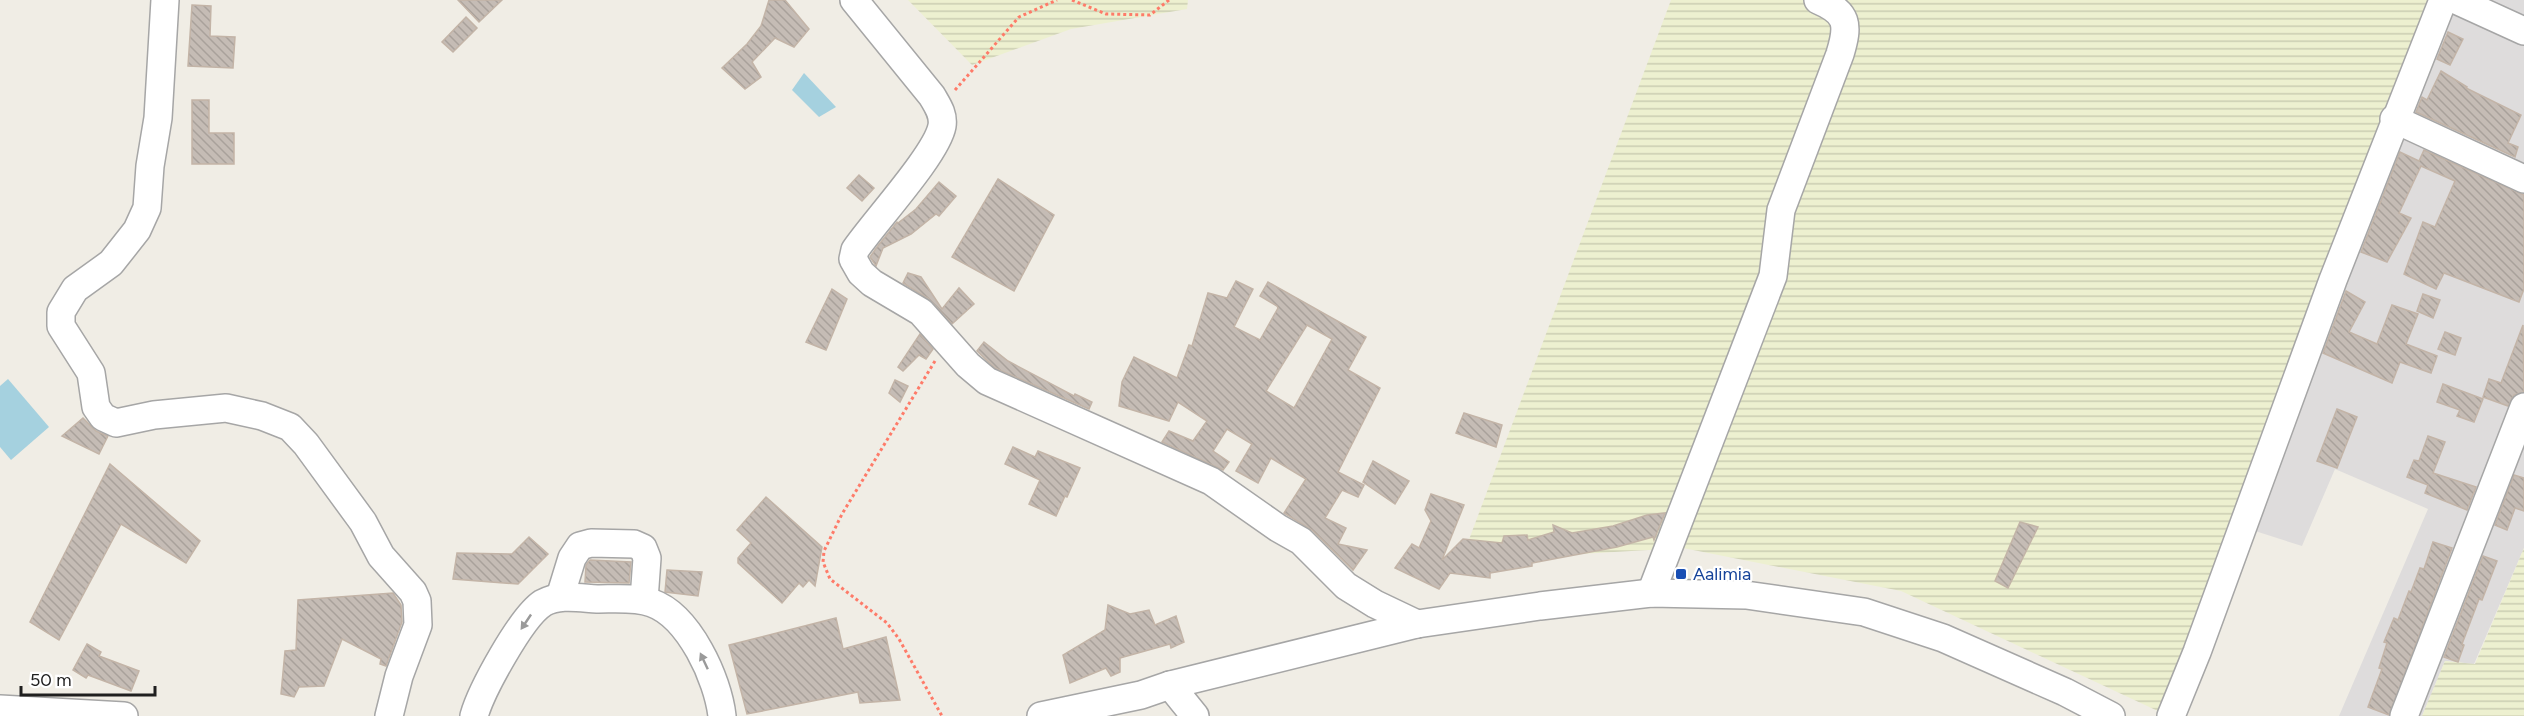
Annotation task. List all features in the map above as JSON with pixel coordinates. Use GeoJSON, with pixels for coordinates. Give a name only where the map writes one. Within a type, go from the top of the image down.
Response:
{"type":"FeatureCollection","features":[{"type":"Feature","properties":{"kind":"street"},"geometry":{"type":"LineString","coordinates":[[165,0],[158,118],[150,166],[147,208],[136,230],[111,263],[75,289],[61,312],[61,326],[91,373],[96,407],[104,417],[116,423],[154,415],[225,408],[262,416],[290,427],[306,444],[363,522],[381,556],[413,592],[417,601],[418,625],[399,676],[389,716]]}},
{"type":"Feature","properties":{"kind":"street"},"geometry":{"type":"LineString","coordinates":[[854,0],[932,96],[941,112],[942,125],[934,147],[855,250],[853,259],[861,273],[872,283],[921,312],[947,342],[987,381],[1211,481],[1278,528],[1301,541],[1346,586],[1375,604],[1417,624]]}},
{"type":"Feature","properties":{"kind":"street"},"geometry":{"type":"LineString","coordinates":[[1651,593],[1773,276],[1781,210],[1846,33],[1846,24],[1834,9],[1818,0]]}},
{"type":"Feature","properties":{"kind":"street"},"geometry":{"type":"LineString","coordinates":[[2171,716],[2197,652],[2257,483],[2394,119],[2443,0]]}},
{"type":"Feature","properties":{"kind":"street"},"geometry":{"type":"LineString","coordinates":[[2456,0],[2524,31]]}},
{"type":"Feature","properties":{"kind":"street"},"geometry":{"type":"LineString","coordinates":[[2394,119],[2524,179]]}},
{"type":"Feature","properties":{"kind":"street"},"geometry":{"type":"LineString","coordinates":[[2404,716],[2513,470],[2524,407]]}},
{"type":"Feature","properties":{"kind":"street"},"geometry":{"type":"LineString","coordinates":[[560,597],[572,558],[580,546],[591,543],[634,544],[643,548],[647,558],[644,600]]}},
{"type":"Feature","properties":{"kind":"street"},"geometry":{"type":"LineString","coordinates":[[1041,716],[1141,694],[1417,624],[1651,593],[1746,595],[1864,612],[1943,638],[2065,692],[2111,716]]}},
{"type":"Feature","properties":{"kind":"street"},"geometry":{"type":"LineString","coordinates":[[474,716],[488,682],[527,620],[539,606],[560,597],[644,600],[669,612],[683,626],[700,652],[711,678],[722,716]]}},
{"type":"Feature","properties":{"kind":"street"},"geometry":{"type":"LineString","coordinates":[[1170,685],[1195,716]]}},
{"type":"Feature","properties":{"kind":"street"},"geometry":{"type":"LineString","coordinates":[[0,709],[124,716]]}},
{"type":"Feature","properties":{"kind":"path"},"geometry":{"type":"LineString","coordinates":[[941,112],[956,90],[1019,17],[1057,0]]}},
{"type":"Feature","properties":{"kind":"path"},"geometry":{"type":"LineString","coordinates":[[1072,0],[1106,14],[1150,15],[1169,0]]}},
{"type":"Feature","properties":{"kind":"path"},"geometry":{"type":"LineString","coordinates":[[942,716],[893,631],[873,610],[830,579],[823,562],[824,551],[842,514],[947,342]]}},
{"type":"Feature","properties":{"kind":"shaded area"},"geometry":{"type":"Polygon","coordinates":[[[2453,0],[2524,0],[2524,548],[2474,664],[2445,661],[2422,716],[2339,716],[2428,509],[2335,469],[2302,546],[2230,523],[2453,0]]]}},
{"type":"Feature","properties":{"kind":"green space"},"geometry":{"type":"Polygon","coordinates":[[[908,0],[1188,0],[1187,9],[1071,29],[972,65],[908,0]]]}},
{"type":"Feature","properties":{"kind":"green space"},"geometry":{"type":"Polygon","coordinates":[[[1671,0],[2445,0],[2160,712],[1901,591],[1683,548],[1461,561],[1671,0]]]}},
{"type":"Feature","properties":{"kind":"green space"},"geometry":{"type":"Polygon","coordinates":[[[2524,548],[2524,716],[2422,716],[2445,661],[2475,664],[2524,548]]]}},
{"type":"Feature","properties":{"kind":"water"},"geometry":{"type":"Polygon","coordinates":[[[804,73],[836,107],[819,117],[792,90],[804,73]]]}},
{"type":"Feature","properties":{"kind":"water"},"geometry":{"type":"Polygon","coordinates":[[[8,379],[49,427],[11,460],[0,447],[0,386],[8,379]]]}},
{"type":"Feature","properties":{"kind":"building"},"geometry":{"type":"Polygon","coordinates":[[[458,0],[502,0],[479,22],[458,0]]]}},
{"type":"Feature","properties":{"kind":"building"},"geometry":{"type":"Polygon","coordinates":[[[769,0],[785,0],[809,29],[794,47],[775,38],[752,62],[761,77],[745,89],[722,68],[747,44],[761,26],[769,0]]]}},
{"type":"Feature","properties":{"kind":"building"},"geometry":{"type":"Polygon","coordinates":[[[192,5],[211,6],[210,36],[235,37],[233,68],[188,66],[192,5]]]}},
{"type":"Feature","properties":{"kind":"building"},"geometry":{"type":"Polygon","coordinates":[[[466,17],[477,28],[453,52],[442,42],[466,17]]]}},
{"type":"Feature","properties":{"kind":"building"},"geometry":{"type":"Polygon","coordinates":[[[2448,32],[2463,39],[2450,65],[2437,59],[2448,32]]]}},
{"type":"Feature","properties":{"kind":"building"},"geometry":{"type":"Polygon","coordinates":[[[2441,71],[2466,88],[2521,115],[2508,143],[2518,147],[2515,157],[2416,112],[2422,97],[2427,100],[2441,71]]]}},
{"type":"Feature","properties":{"kind":"building"},"geometry":{"type":"Polygon","coordinates":[[[192,100],[209,100],[209,133],[234,133],[234,164],[192,164],[192,100]]]}},
{"type":"Feature","properties":{"kind":"building"},"geometry":{"type":"Polygon","coordinates":[[[2424,150],[2524,195],[2524,289],[2519,302],[2444,273],[2436,289],[2404,274],[2423,222],[2435,227],[2455,181],[2421,166],[2399,213],[2411,218],[2387,262],[2361,252],[2400,152],[2419,161],[2424,150]]]}},
{"type":"Feature","properties":{"kind":"building"},"geometry":{"type":"Polygon","coordinates":[[[859,175],[874,188],[862,201],[847,188],[859,175]]]}},
{"type":"Feature","properties":{"kind":"building"},"geometry":{"type":"Polygon","coordinates":[[[998,179],[1054,215],[1014,291],[952,257],[998,179]]]}},
{"type":"Feature","properties":{"kind":"building"},"geometry":{"type":"Polygon","coordinates":[[[939,182],[956,196],[939,216],[936,214],[911,234],[883,248],[876,266],[870,257],[877,247],[897,222],[916,209],[939,182]]]}},
{"type":"Feature","properties":{"kind":"building"},"geometry":{"type":"Polygon","coordinates":[[[908,273],[921,277],[942,309],[959,288],[974,304],[952,324],[929,299],[903,283],[908,273]]]}},
{"type":"Feature","properties":{"kind":"building"},"geometry":{"type":"Polygon","coordinates":[[[1236,281],[1253,289],[1234,327],[1260,340],[1278,308],[1260,296],[1268,282],[1366,337],[1348,370],[1380,388],[1338,472],[1364,485],[1358,497],[1342,490],[1325,518],[1346,528],[1338,544],[1367,550],[1353,570],[1312,530],[1284,513],[1306,479],[1271,458],[1258,483],[1236,471],[1252,444],[1227,429],[1213,451],[1229,462],[1223,470],[1162,442],[1169,431],[1193,441],[1207,421],[1178,402],[1169,421],[1119,406],[1122,382],[1134,357],[1177,378],[1189,345],[1192,346],[1208,293],[1227,298],[1236,281]],[[1307,325],[1266,391],[1294,408],[1332,339],[1307,325]]]}},
{"type":"Feature","properties":{"kind":"building"},"geometry":{"type":"Polygon","coordinates":[[[832,289],[847,299],[826,350],[806,342],[832,289]]]}},
{"type":"Feature","properties":{"kind":"building"},"geometry":{"type":"Polygon","coordinates":[[[2346,291],[2365,302],[2349,332],[2377,344],[2392,305],[2418,314],[2406,344],[2437,356],[2431,373],[2400,362],[2392,383],[2323,353],[2346,291]]]}},
{"type":"Feature","properties":{"kind":"building"},"geometry":{"type":"Polygon","coordinates":[[[2423,294],[2440,300],[2433,318],[2417,311],[2423,294]]]}},
{"type":"Feature","properties":{"kind":"building"},"geometry":{"type":"Polygon","coordinates":[[[2523,325],[2524,392],[2514,395],[2508,406],[2483,397],[2489,379],[2501,383],[2523,325]]]}},
{"type":"Feature","properties":{"kind":"building"},"geometry":{"type":"Polygon","coordinates":[[[2445,332],[2461,338],[2455,355],[2438,349],[2445,332]]]}},
{"type":"Feature","properties":{"kind":"building"},"geometry":{"type":"Polygon","coordinates":[[[920,334],[933,349],[926,359],[919,355],[903,371],[898,367],[920,334]]]}},
{"type":"Feature","properties":{"kind":"building"},"geometry":{"type":"Polygon","coordinates":[[[984,342],[1008,361],[1074,396],[1075,394],[1092,402],[1089,409],[995,368],[977,351],[984,342]]]}},
{"type":"Feature","properties":{"kind":"building"},"geometry":{"type":"Polygon","coordinates":[[[895,380],[908,386],[900,402],[889,393],[895,380]]]}},
{"type":"Feature","properties":{"kind":"building"},"geometry":{"type":"Polygon","coordinates":[[[2443,384],[2483,399],[2474,422],[2457,416],[2460,410],[2437,402],[2443,384]]]}},
{"type":"Feature","properties":{"kind":"building"},"geometry":{"type":"Polygon","coordinates":[[[2337,409],[2357,417],[2337,468],[2317,461],[2337,409]]]}},
{"type":"Feature","properties":{"kind":"building"},"geometry":{"type":"Polygon","coordinates":[[[1464,413],[1502,425],[1496,447],[1456,433],[1464,413]]]}},
{"type":"Feature","properties":{"kind":"building"},"geometry":{"type":"Polygon","coordinates":[[[83,418],[96,431],[108,436],[99,454],[62,436],[83,418]]]}},
{"type":"Feature","properties":{"kind":"building"},"geometry":{"type":"Polygon","coordinates":[[[2428,436],[2445,442],[2433,473],[2476,487],[2467,510],[2425,493],[2428,485],[2407,477],[2414,460],[2419,461],[2428,436]]]}},
{"type":"Feature","properties":{"kind":"building"},"geometry":{"type":"Polygon","coordinates":[[[1013,447],[1035,457],[1038,451],[1080,468],[1056,516],[1029,504],[1040,480],[1005,464],[1013,447]]]}},
{"type":"Feature","properties":{"kind":"building"},"geometry":{"type":"Polygon","coordinates":[[[1373,461],[1409,481],[1395,504],[1363,482],[1373,461]]]}},
{"type":"Feature","properties":{"kind":"building"},"geometry":{"type":"Polygon","coordinates":[[[110,464],[200,541],[186,563],[121,524],[59,640],[30,622],[110,464]]]}},
{"type":"Feature","properties":{"kind":"building"},"geometry":{"type":"Polygon","coordinates":[[[2514,475],[2524,478],[2524,511],[2515,508],[2507,530],[2495,525],[2514,475]]]}},
{"type":"Feature","properties":{"kind":"building"},"geometry":{"type":"Polygon","coordinates":[[[1431,494],[1464,505],[1442,560],[1463,539],[1502,543],[1504,536],[1527,535],[1528,540],[1554,532],[1553,525],[1572,533],[1613,526],[1647,515],[1665,513],[1654,540],[1653,537],[1617,547],[1532,563],[1532,566],[1490,573],[1490,578],[1450,573],[1439,589],[1395,568],[1412,544],[1419,548],[1431,521],[1425,510],[1431,494]]]}},
{"type":"Feature","properties":{"kind":"building"},"geometry":{"type":"Polygon","coordinates":[[[766,497],[822,547],[815,586],[809,580],[803,587],[799,583],[782,603],[738,563],[738,558],[751,543],[737,530],[766,497]]]}},
{"type":"Feature","properties":{"kind":"building"},"geometry":{"type":"Polygon","coordinates":[[[2020,522],[2038,527],[2008,588],[1995,581],[2020,522]]]}},
{"type":"Feature","properties":{"kind":"building"},"geometry":{"type":"Polygon","coordinates":[[[529,537],[548,554],[518,584],[453,579],[457,553],[512,554],[529,537]]]}},
{"type":"Feature","properties":{"kind":"building"},"geometry":{"type":"Polygon","coordinates":[[[2433,542],[2452,548],[2389,715],[2368,707],[2382,669],[2379,668],[2387,643],[2384,642],[2394,618],[2398,620],[2420,568],[2424,569],[2433,542]]]}},
{"type":"Feature","properties":{"kind":"building"},"geometry":{"type":"Polygon","coordinates":[[[2483,556],[2497,561],[2482,600],[2479,599],[2462,644],[2464,645],[2458,662],[2444,657],[2483,556]]]}},
{"type":"Feature","properties":{"kind":"building"},"geometry":{"type":"Polygon","coordinates":[[[590,560],[631,562],[629,583],[585,582],[586,565],[590,560]]]}},
{"type":"Feature","properties":{"kind":"building"},"geometry":{"type":"Polygon","coordinates":[[[667,570],[702,572],[698,596],[665,592],[667,570]]]}},
{"type":"Feature","properties":{"kind":"building"},"geometry":{"type":"Polygon","coordinates":[[[393,593],[401,605],[402,622],[386,666],[380,664],[381,659],[342,639],[324,686],[299,687],[294,697],[281,694],[285,651],[296,650],[298,600],[393,593]]]}},
{"type":"Feature","properties":{"kind":"building"},"geometry":{"type":"Polygon","coordinates":[[[1108,605],[1130,614],[1149,610],[1155,625],[1176,616],[1184,642],[1171,648],[1170,644],[1120,658],[1120,672],[1111,676],[1106,668],[1070,683],[1063,655],[1105,630],[1108,605]]]}},
{"type":"Feature","properties":{"kind":"building"},"geometry":{"type":"Polygon","coordinates":[[[836,618],[843,649],[886,637],[900,700],[860,703],[858,692],[747,714],[729,645],[836,618]]]}},
{"type":"Feature","properties":{"kind":"building"},"geometry":{"type":"Polygon","coordinates":[[[87,644],[101,652],[99,656],[139,671],[131,691],[88,675],[86,678],[73,670],[87,644]]]}},
{"type":"Feature","properties":{"kind":"place","name":"Aalimia"},"geometry":{"type":"Point","coordinates":[1681,574]}}]}
